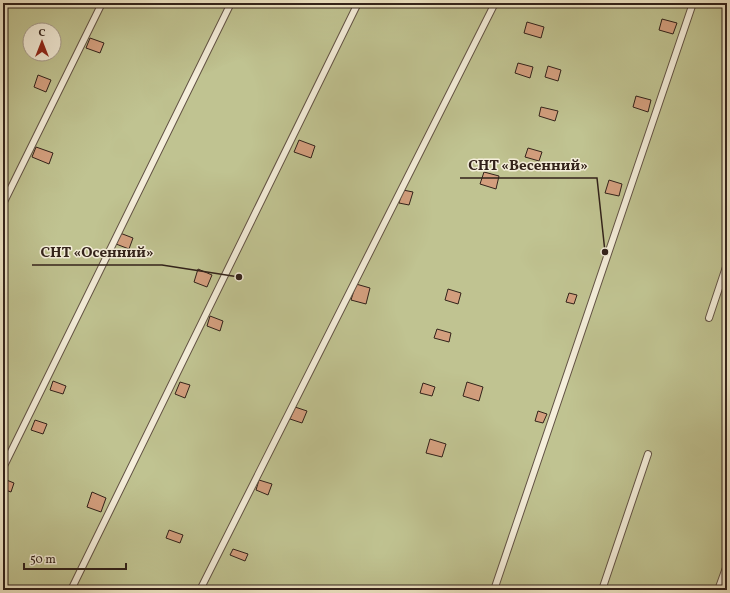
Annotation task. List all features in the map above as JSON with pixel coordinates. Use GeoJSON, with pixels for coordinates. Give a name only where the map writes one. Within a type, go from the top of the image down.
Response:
{"type":"FeatureCollection","features":[{"type":"Feature","properties":{"kind":"lane"},"geometry":{"type":"LineString","coordinates":[[3,204],[102,3]]}},
{"type":"Feature","properties":{"kind":"lane"},"geometry":{"type":"LineString","coordinates":[[3,468],[231,3]]}},
{"type":"Feature","properties":{"kind":"lane"},"geometry":{"type":"LineString","coordinates":[[71,590],[358,3]]}},
{"type":"Feature","properties":{"kind":"lane"},"geometry":{"type":"LineString","coordinates":[[200,590],[495,3]]}},
{"type":"Feature","properties":{"kind":"lane"},"geometry":{"type":"LineString","coordinates":[[494,590],[693,3]]}},
{"type":"Feature","properties":{"kind":"lane"},"geometry":{"type":"LineString","coordinates":[[709,318],[727,264]]}},
{"type":"Feature","properties":{"kind":"lane"},"geometry":{"type":"LineString","coordinates":[[602,590],[648,454]]}},
{"type":"Feature","properties":{"kind":"lane"},"geometry":{"type":"LineString","coordinates":[[718,590],[727,565]]}},
{"type":"Feature","properties":{"kind":"green space"},"geometry":{"type":"Polygon","coordinates":[[[3,3],[727,3],[727,590],[3,590],[3,3]]]}},
{"type":"Feature","properties":{"kind":"building"},"geometry":{"type":"Polygon","coordinates":[[[662,19],[677,23],[673,34],[659,30],[662,19]]]}},
{"type":"Feature","properties":{"kind":"building"},"geometry":{"type":"Polygon","coordinates":[[[527,22],[544,27],[541,38],[524,33],[527,22]]]}},
{"type":"Feature","properties":{"kind":"building"},"geometry":{"type":"Polygon","coordinates":[[[90,38],[104,43],[100,53],[86,48],[90,38]]]}},
{"type":"Feature","properties":{"kind":"building"},"geometry":{"type":"Polygon","coordinates":[[[518,63],[533,67],[530,78],[515,73],[518,63]]]}},
{"type":"Feature","properties":{"kind":"building"},"geometry":{"type":"Polygon","coordinates":[[[548,66],[561,70],[558,81],[545,77],[548,66]]]}},
{"type":"Feature","properties":{"kind":"building"},"geometry":{"type":"Polygon","coordinates":[[[38,75],[51,80],[46,92],[34,87],[38,75]]]}},
{"type":"Feature","properties":{"kind":"building"},"geometry":{"type":"Polygon","coordinates":[[[636,96],[651,100],[648,112],[633,107],[636,96]]]}},
{"type":"Feature","properties":{"kind":"building"},"geometry":{"type":"Polygon","coordinates":[[[541,107],[558,111],[555,121],[539,116],[541,107]]]}},
{"type":"Feature","properties":{"kind":"building"},"geometry":{"type":"Polygon","coordinates":[[[299,140],[315,146],[311,158],[294,152],[299,140]]]}},
{"type":"Feature","properties":{"kind":"building"},"geometry":{"type":"Polygon","coordinates":[[[36,147],[53,153],[49,164],[32,157],[36,147]]]}},
{"type":"Feature","properties":{"kind":"building"},"geometry":{"type":"Polygon","coordinates":[[[528,148],[542,152],[539,161],[525,157],[528,148]]]}},
{"type":"Feature","properties":{"kind":"building"},"geometry":{"type":"Polygon","coordinates":[[[484,172],[499,176],[496,189],[480,184],[484,172]]]}},
{"type":"Feature","properties":{"kind":"building"},"geometry":{"type":"Polygon","coordinates":[[[609,180],[622,184],[619,196],[605,193],[609,180]]]}},
{"type":"Feature","properties":{"kind":"building"},"geometry":{"type":"Polygon","coordinates":[[[403,190],[413,192],[409,205],[399,203],[403,190]]]}},
{"type":"Feature","properties":{"kind":"building"},"geometry":{"type":"Polygon","coordinates":[[[120,233],[133,238],[129,249],[116,244],[120,233]]]}},
{"type":"Feature","properties":{"kind":"building"},"geometry":{"type":"Polygon","coordinates":[[[198,269],[212,275],[207,287],[194,282],[198,269]]]}},
{"type":"Feature","properties":{"kind":"building"},"geometry":{"type":"Polygon","coordinates":[[[356,284],[370,288],[366,304],[351,300],[356,284]]]}},
{"type":"Feature","properties":{"kind":"building"},"geometry":{"type":"Polygon","coordinates":[[[448,289],[461,293],[458,304],[445,300],[448,289]]]}},
{"type":"Feature","properties":{"kind":"building"},"geometry":{"type":"Polygon","coordinates":[[[569,293],[577,295],[574,304],[566,302],[569,293]]]}},
{"type":"Feature","properties":{"kind":"building"},"geometry":{"type":"Polygon","coordinates":[[[210,316],[223,321],[220,331],[207,326],[210,316]]]}},
{"type":"Feature","properties":{"kind":"building"},"geometry":{"type":"Polygon","coordinates":[[[437,329],[451,333],[449,342],[434,338],[437,329]]]}},
{"type":"Feature","properties":{"kind":"building"},"geometry":{"type":"Polygon","coordinates":[[[53,381],[66,386],[63,394],[50,390],[53,381]]]}},
{"type":"Feature","properties":{"kind":"building"},"geometry":{"type":"Polygon","coordinates":[[[180,382],[190,385],[185,398],[175,394],[180,382]]]}},
{"type":"Feature","properties":{"kind":"building"},"geometry":{"type":"Polygon","coordinates":[[[467,382],[483,387],[479,401],[463,396],[467,382]]]}},
{"type":"Feature","properties":{"kind":"building"},"geometry":{"type":"Polygon","coordinates":[[[423,383],[435,387],[432,396],[420,393],[423,383]]]}},
{"type":"Feature","properties":{"kind":"building"},"geometry":{"type":"Polygon","coordinates":[[[295,407],[307,411],[302,423],[290,419],[295,407]]]}},
{"type":"Feature","properties":{"kind":"building"},"geometry":{"type":"Polygon","coordinates":[[[538,411],[547,414],[543,423],[535,421],[538,411]]]}},
{"type":"Feature","properties":{"kind":"building"},"geometry":{"type":"Polygon","coordinates":[[[35,420],[47,424],[43,434],[31,430],[35,420]]]}},
{"type":"Feature","properties":{"kind":"building"},"geometry":{"type":"Polygon","coordinates":[[[430,439],[446,444],[442,457],[426,453],[430,439]]]}},
{"type":"Feature","properties":{"kind":"building"},"geometry":{"type":"Polygon","coordinates":[[[4,479],[14,483],[11,492],[3,489],[4,479]]]}},
{"type":"Feature","properties":{"kind":"building"},"geometry":{"type":"Polygon","coordinates":[[[259,480],[272,484],[268,495],[256,490],[259,480]]]}},
{"type":"Feature","properties":{"kind":"building"},"geometry":{"type":"Polygon","coordinates":[[[92,492],[106,498],[101,512],[87,507],[92,492]]]}},
{"type":"Feature","properties":{"kind":"building"},"geometry":{"type":"Polygon","coordinates":[[[169,530],[183,535],[180,543],[166,538],[169,530]]]}},
{"type":"Feature","properties":{"kind":"building"},"geometry":{"type":"Polygon","coordinates":[[[233,549],[248,554],[245,561],[230,555],[233,549]]]}},
{"type":"Feature","properties":{"kind":"place","name":"СНТ «Весенний»"},"geometry":{"type":"Point","coordinates":[605,252]}},
{"type":"Feature","properties":{"kind":"place","name":"СНТ «Осенний»"},"geometry":{"type":"Point","coordinates":[239,277]}}]}
